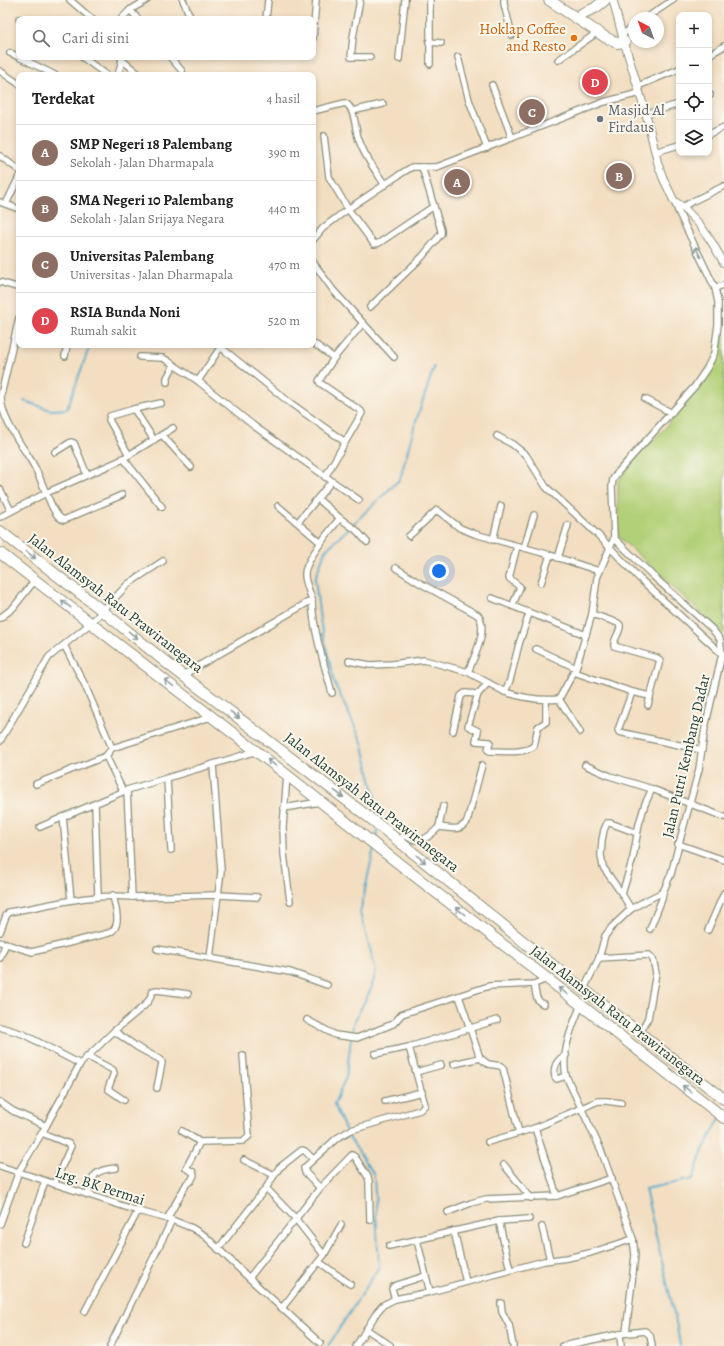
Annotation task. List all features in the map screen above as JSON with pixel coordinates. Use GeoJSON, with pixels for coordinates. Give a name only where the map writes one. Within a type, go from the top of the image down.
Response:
{"type":"FeatureCollection","features":[{"type":"Feature","properties":{"kind":"highway"},"geometry":{"type":"LineString","coordinates":[[550,0],[617,43],[623,38]]}},
{"type":"Feature","properties":{"kind":"highway"},"geometry":{"type":"LineString","coordinates":[[560,0],[609,33],[623,38]]}},
{"type":"Feature","properties":{"kind":"highway"},"geometry":{"type":"LineString","coordinates":[[581,14],[595,8],[605,0]]}},
{"type":"Feature","properties":{"kind":"highway","name":"Jalan Alamsyah Ratu Prawiranegara"},"geometry":{"type":"LineString","coordinates":[[0,531],[183,675],[375,822],[724,1099]]}},
{"type":"Feature","properties":{"kind":"highway","name":"Jalan Alamsyah Ratu Prawiranegara"},"geometry":{"type":"LineString","coordinates":[[0,553],[257,751],[721,1116]]}},
{"type":"Feature","properties":{"kind":"street"},"geometry":{"type":"LineString","coordinates":[[70,0],[89,16]]}},
{"type":"Feature","properties":{"kind":"street"},"geometry":{"type":"LineString","coordinates":[[124,16],[130,10],[147,0]]}},
{"type":"Feature","properties":{"kind":"street"},"geometry":{"type":"LineString","coordinates":[[183,0],[190,16]]}},
{"type":"Feature","properties":{"kind":"street"},"geometry":{"type":"LineString","coordinates":[[266,16],[268,0]]}},
{"type":"Feature","properties":{"kind":"street"},"geometry":{"type":"LineString","coordinates":[[315,16],[316,0]]}},
{"type":"Feature","properties":{"kind":"street"},"geometry":{"type":"LineString","coordinates":[[360,0],[351,57],[370,56]]}},
{"type":"Feature","properties":{"kind":"street"},"geometry":{"type":"LineString","coordinates":[[399,60],[405,0]]}},
{"type":"Feature","properties":{"kind":"street"},"geometry":{"type":"LineString","coordinates":[[430,0],[430,64]]}},
{"type":"Feature","properties":{"kind":"street"},"geometry":{"type":"LineString","coordinates":[[504,0],[512,35]]}},
{"type":"Feature","properties":{"kind":"street"},"geometry":{"type":"LineString","coordinates":[[559,699],[575,670],[592,614],[599,571],[614,538],[612,487],[614,479],[625,463],[695,386],[714,354],[718,325],[718,302],[715,288],[663,178],[613,0]]}},
{"type":"Feature","properties":{"kind":"street"},"geometry":{"type":"LineString","coordinates":[[655,12],[673,0]]}},
{"type":"Feature","properties":{"kind":"street"},"geometry":{"type":"LineString","coordinates":[[130,10],[135,16]]}},
{"type":"Feature","properties":{"kind":"street"},"geometry":{"type":"LineString","coordinates":[[558,60],[598,32]]}},
{"type":"Feature","properties":{"kind":"street"},"geometry":{"type":"LineString","coordinates":[[623,38],[628,33]]}},
{"type":"Feature","properties":{"kind":"street"},"geometry":{"type":"LineString","coordinates":[[429,42],[441,43]]}},
{"type":"Feature","properties":{"kind":"street"},"geometry":{"type":"LineString","coordinates":[[712,53],[724,46]]}},
{"type":"Feature","properties":{"kind":"street"},"geometry":{"type":"LineString","coordinates":[[10,53],[16,56]]}},
{"type":"Feature","properties":{"kind":"street"},"geometry":{"type":"LineString","coordinates":[[458,57],[469,100],[488,148]]}},
{"type":"Feature","properties":{"kind":"street"},"geometry":{"type":"LineString","coordinates":[[25,60],[49,72]]}},
{"type":"Feature","properties":{"kind":"street"},"geometry":{"type":"LineString","coordinates":[[86,60],[103,72]]}},
{"type":"Feature","properties":{"kind":"street"},"geometry":{"type":"LineString","coordinates":[[119,72],[122,60]]}},
{"type":"Feature","properties":{"kind":"street"},"geometry":{"type":"LineString","coordinates":[[124,60],[137,72]]}},
{"type":"Feature","properties":{"kind":"street"},"geometry":{"type":"LineString","coordinates":[[173,60],[182,71]]}},
{"type":"Feature","properties":{"kind":"street"},"geometry":{"type":"LineString","coordinates":[[316,236],[323,228],[348,209],[412,167],[437,167],[639,89],[676,70]]}},
{"type":"Feature","properties":{"kind":"street"},"geometry":{"type":"LineString","coordinates":[[0,71],[16,82]]}},
{"type":"Feature","properties":{"kind":"street"},"geometry":{"type":"LineString","coordinates":[[492,84],[512,138]]}},
{"type":"Feature","properties":{"kind":"street"},"geometry":{"type":"LineString","coordinates":[[316,110],[345,103],[349,105],[359,139],[366,155],[385,185]]}},
{"type":"Feature","properties":{"kind":"street"},"geometry":{"type":"LineString","coordinates":[[352,111],[383,104]]}},
{"type":"Feature","properties":{"kind":"street"},"geometry":{"type":"LineString","coordinates":[[646,114],[676,105]]}},
{"type":"Feature","properties":{"kind":"street"},"geometry":{"type":"LineString","coordinates":[[712,133],[724,127]]}},
{"type":"Feature","properties":{"kind":"street"},"geometry":{"type":"LineString","coordinates":[[324,136],[329,177],[348,209],[374,244],[377,244],[434,206]]}},
{"type":"Feature","properties":{"kind":"street"},"geometry":{"type":"LineString","coordinates":[[655,152],[676,146]]}},
{"type":"Feature","properties":{"kind":"street"},"geometry":{"type":"LineString","coordinates":[[0,156],[16,168]]}},
{"type":"Feature","properties":{"kind":"street"},"geometry":{"type":"LineString","coordinates":[[370,307],[422,257],[441,234],[422,167]]}},
{"type":"Feature","properties":{"kind":"street"},"geometry":{"type":"LineString","coordinates":[[6,204],[16,183]]}},
{"type":"Feature","properties":{"kind":"street"},"geometry":{"type":"LineString","coordinates":[[683,207],[724,186]]}},
{"type":"Feature","properties":{"kind":"street"},"geometry":{"type":"LineString","coordinates":[[674,201],[683,207],[711,240],[724,263]]}},
{"type":"Feature","properties":{"kind":"street"},"geometry":{"type":"LineString","coordinates":[[0,202],[16,208]]}},
{"type":"Feature","properties":{"kind":"street"},"geometry":{"type":"LineString","coordinates":[[316,266],[333,290],[394,357]]}},
{"type":"Feature","properties":{"kind":"street"},"geometry":{"type":"LineString","coordinates":[[0,282],[16,287]]}},
{"type":"Feature","properties":{"kind":"street"},"geometry":{"type":"LineString","coordinates":[[715,288],[724,285]]}},
{"type":"Feature","properties":{"kind":"street"},"geometry":{"type":"LineString","coordinates":[[325,477],[362,412],[319,382],[334,358],[363,323]]}},
{"type":"Feature","properties":{"kind":"street"},"geometry":{"type":"LineString","coordinates":[[16,331],[1,395],[1,402],[9,425],[34,466],[56,514],[60,519],[64,520],[122,495]]}},
{"type":"Feature","properties":{"kind":"street"},"geometry":{"type":"LineString","coordinates":[[316,345],[334,358]]}},
{"type":"Feature","properties":{"kind":"street"},"geometry":{"type":"LineString","coordinates":[[65,356],[66,348]]}},
{"type":"Feature","properties":{"kind":"street"},"geometry":{"type":"LineString","coordinates":[[198,382],[219,348]]}},
{"type":"Feature","properties":{"kind":"street"},"geometry":{"type":"LineString","coordinates":[[222,348],[289,402],[345,442]]}},
{"type":"Feature","properties":{"kind":"street"},"geometry":{"type":"LineString","coordinates":[[140,357],[163,358],[174,365],[254,426],[358,500]]}},
{"type":"Feature","properties":{"kind":"street"},"geometry":{"type":"LineString","coordinates":[[167,382],[167,378],[174,365]]}},
{"type":"Feature","properties":{"kind":"street"},"geometry":{"type":"LineString","coordinates":[[645,399],[672,413]]}},
{"type":"Feature","properties":{"kind":"street"},"geometry":{"type":"LineString","coordinates":[[161,403],[134,409],[109,418],[126,456],[162,507]]}},
{"type":"Feature","properties":{"kind":"street"},"geometry":{"type":"LineString","coordinates":[[134,409],[154,440]]}},
{"type":"Feature","properties":{"kind":"street"},"geometry":{"type":"LineString","coordinates":[[0,517],[46,493],[126,456],[173,428]]}},
{"type":"Feature","properties":{"kind":"street"},"geometry":{"type":"LineString","coordinates":[[162,435],[191,467]]}},
{"type":"Feature","properties":{"kind":"street"},"geometry":{"type":"LineString","coordinates":[[497,436],[512,444],[526,455],[546,487],[639,578],[723,655]]}},
{"type":"Feature","properties":{"kind":"street"},"geometry":{"type":"LineString","coordinates":[[55,452],[71,442],[74,443],[87,475]]}},
{"type":"Feature","properties":{"kind":"street"},"geometry":{"type":"LineString","coordinates":[[298,522],[331,482]]}},
{"type":"Feature","properties":{"kind":"street"},"geometry":{"type":"LineString","coordinates":[[0,489],[11,511]]}},
{"type":"Feature","properties":{"kind":"street"},"geometry":{"type":"LineString","coordinates":[[318,498],[340,518],[354,528],[367,542]]}},
{"type":"Feature","properties":{"kind":"street"},"geometry":{"type":"LineString","coordinates":[[278,506],[321,543]]}},
{"type":"Feature","properties":{"kind":"street"},"geometry":{"type":"LineString","coordinates":[[493,540],[501,506]]}},
{"type":"Feature","properties":{"kind":"street"},"geometry":{"type":"LineString","coordinates":[[409,536],[437,510],[460,528],[493,540],[550,555],[599,571]]}},
{"type":"Feature","properties":{"kind":"street"},"geometry":{"type":"LineString","coordinates":[[524,548],[534,515]]}},
{"type":"Feature","properties":{"kind":"street"},"geometry":{"type":"LineString","coordinates":[[332,693],[312,611],[312,600],[305,571],[321,543],[340,518]]}},
{"type":"Feature","properties":{"kind":"street"},"geometry":{"type":"LineString","coordinates":[[558,558],[568,525]]}},
{"type":"Feature","properties":{"kind":"street","name":"Jalan Putri Kembang Dadar"},"geometry":{"type":"LineString","coordinates":[[614,538],[652,575],[712,629],[720,639],[723,655],[705,728],[702,750],[690,804],[671,874],[662,892],[662,899],[650,929]]}},
{"type":"Feature","properties":{"kind":"street"},"geometry":{"type":"LineString","coordinates":[[514,602],[520,587],[509,578],[517,546]]}},
{"type":"Feature","properties":{"kind":"street"},"geometry":{"type":"LineString","coordinates":[[541,583],[550,555]]}},
{"type":"Feature","properties":{"kind":"street"},"geometry":{"type":"LineString","coordinates":[[0,740],[49,657],[91,623],[128,584],[163,561]]}},
{"type":"Feature","properties":{"kind":"street"},"geometry":{"type":"LineString","coordinates":[[396,568],[418,582],[478,615],[482,619],[483,624],[480,642],[468,672]]}},
{"type":"Feature","properties":{"kind":"street"},"geometry":{"type":"LineString","coordinates":[[0,618],[13,608],[36,580]]}},
{"type":"Feature","properties":{"kind":"street"},"geometry":{"type":"LineString","coordinates":[[492,598],[529,614],[586,635]]}},
{"type":"Feature","properties":{"kind":"street"},"geometry":{"type":"LineString","coordinates":[[183,675],[312,600]]}},
{"type":"Feature","properties":{"kind":"street"},"geometry":{"type":"LineString","coordinates":[[505,692],[510,680],[519,644],[529,614]]}},
{"type":"Feature","properties":{"kind":"street"},"geometry":{"type":"LineString","coordinates":[[592,614],[620,625],[614,646],[660,660],[648,705]]}},
{"type":"Feature","properties":{"kind":"street"},"geometry":{"type":"LineString","coordinates":[[64,645],[84,683],[112,748]]}},
{"type":"Feature","properties":{"kind":"street"},"geometry":{"type":"LineString","coordinates":[[536,649],[575,670],[632,692],[650,696]]}},
{"type":"Feature","properties":{"kind":"street"},"geometry":{"type":"LineString","coordinates":[[349,661],[370,665],[424,660],[468,672],[505,692],[525,698],[546,700],[559,699]]}},
{"type":"Feature","properties":{"kind":"street"},"geometry":{"type":"LineString","coordinates":[[488,683],[478,694],[468,726],[478,731],[476,741],[490,742],[488,750],[490,751],[532,748],[535,744],[538,727],[546,722],[546,700]]}},
{"type":"Feature","properties":{"kind":"street"},"geometry":{"type":"LineString","coordinates":[[632,692],[618,732],[702,750]]}},
{"type":"Feature","properties":{"kind":"street"},"geometry":{"type":"LineString","coordinates":[[453,731],[461,696],[465,693],[478,694]]}},
{"type":"Feature","properties":{"kind":"street"},"geometry":{"type":"LineString","coordinates":[[559,699],[580,732]]}},
{"type":"Feature","properties":{"kind":"street"},"geometry":{"type":"LineString","coordinates":[[36,784],[106,756],[112,748],[211,717]]}},
{"type":"Feature","properties":{"kind":"street"},"geometry":{"type":"LineString","coordinates":[[40,827],[125,791],[257,751]]}},
{"type":"Feature","properties":{"kind":"street"},"geometry":{"type":"LineString","coordinates":[[106,756],[125,791],[132,897]]}},
{"type":"Feature","properties":{"kind":"street"},"geometry":{"type":"LineString","coordinates":[[210,958],[221,871],[213,765]]}},
{"type":"Feature","properties":{"kind":"street"},"geometry":{"type":"LineString","coordinates":[[439,827],[458,829],[467,822],[482,765]]}},
{"type":"Feature","properties":{"kind":"street"},"geometry":{"type":"LineString","coordinates":[[585,765],[610,776],[724,817]]}},
{"type":"Feature","properties":{"kind":"street"},"geometry":{"type":"LineString","coordinates":[[287,775],[283,827],[284,854],[290,901]]}},
{"type":"Feature","properties":{"kind":"street"},"geometry":{"type":"LineString","coordinates":[[167,779],[171,850]]}},
{"type":"Feature","properties":{"kind":"street"},"geometry":{"type":"LineString","coordinates":[[622,894],[633,858],[637,833],[645,804],[652,790]]}},
{"type":"Feature","properties":{"kind":"street"},"geometry":{"type":"LineString","coordinates":[[284,808],[321,801]]}},
{"type":"Feature","properties":{"kind":"street"},"geometry":{"type":"LineString","coordinates":[[95,804],[98,896]]}},
{"type":"Feature","properties":{"kind":"street"},"geometry":{"type":"LineString","coordinates":[[399,841],[404,834],[410,839],[426,839],[439,827],[443,806]]}},
{"type":"Feature","properties":{"kind":"street"},"geometry":{"type":"LineString","coordinates":[[62,817],[70,900]]}},
{"type":"Feature","properties":{"kind":"street"},"geometry":{"type":"LineString","coordinates":[[631,910],[603,867],[601,855],[606,824],[610,823],[637,833]]}},
{"type":"Feature","properties":{"kind":"street"},"geometry":{"type":"LineString","coordinates":[[678,844],[724,860]]}},
{"type":"Feature","properties":{"kind":"street"},"geometry":{"type":"LineString","coordinates":[[584,989],[599,958],[605,936],[612,927],[631,910],[644,901],[662,892]]}},
{"type":"Feature","properties":{"kind":"street"},"geometry":{"type":"LineString","coordinates":[[708,930],[724,893]]}},
{"type":"Feature","properties":{"kind":"street"},"geometry":{"type":"LineString","coordinates":[[0,932],[9,912],[98,896],[113,895],[132,897],[218,895],[257,897]]}},
{"type":"Feature","properties":{"kind":"street"},"geometry":{"type":"LineString","coordinates":[[0,958],[3,943],[32,952],[113,931],[117,926],[117,921],[113,895]]}},
{"type":"Feature","properties":{"kind":"street"},"geometry":{"type":"LineString","coordinates":[[157,949],[290,972],[327,985]]}},
{"type":"Feature","properties":{"kind":"street"},"geometry":{"type":"LineString","coordinates":[[599,958],[649,955],[653,959],[656,973],[648,1018],[640,1033]]}},
{"type":"Feature","properties":{"kind":"street"},"geometry":{"type":"LineString","coordinates":[[308,1020],[335,1035],[357,1038],[393,1024],[402,1014],[489,986],[534,984],[547,979]]}},
{"type":"Feature","properties":{"kind":"street"},"geometry":{"type":"LineString","coordinates":[[534,984],[537,1000],[544,1004]]}},
{"type":"Feature","properties":{"kind":"street"},"geometry":{"type":"LineString","coordinates":[[0,1224],[20,1171],[80,1064],[114,1031],[144,1006],[149,1000],[153,991],[157,990],[188,994]]}},
{"type":"Feature","properties":{"kind":"street"},"geometry":{"type":"LineString","coordinates":[[459,996],[480,1058],[488,1064],[498,1065],[502,1068],[519,1133]]}},
{"type":"Feature","properties":{"kind":"street"},"geometry":{"type":"LineString","coordinates":[[581,1005],[568,1040],[565,1069],[566,1076],[601,1150],[612,1178],[633,1239],[635,1255],[621,1346]]}},
{"type":"Feature","properties":{"kind":"street"},"geometry":{"type":"LineString","coordinates":[[374,1054],[409,1048],[497,1020]]}},
{"type":"Feature","properties":{"kind":"street"},"geometry":{"type":"LineString","coordinates":[[0,1027],[23,1034],[80,1064]]}},
{"type":"Feature","properties":{"kind":"street"},"geometry":{"type":"LineString","coordinates":[[114,1031],[137,1047],[160,1060],[162,1063],[157,1088]]}},
{"type":"Feature","properties":{"kind":"street"},"geometry":{"type":"LineString","coordinates":[[320,1188],[305,1172],[304,1168],[337,1138],[352,1130],[420,1110],[425,1105],[409,1048]]}},
{"type":"Feature","properties":{"kind":"street"},"geometry":{"type":"LineString","coordinates":[[182,1131],[200,1142],[243,1140],[249,1136],[243,1055]]}},
{"type":"Feature","properties":{"kind":"street"},"geometry":{"type":"LineString","coordinates":[[87,1056],[113,1070],[114,1073],[108,1089],[124,1100]]}},
{"type":"Feature","properties":{"kind":"street"},"geometry":{"type":"LineString","coordinates":[[566,1056],[558,1060],[554,1074],[557,1079],[566,1076]]}},
{"type":"Feature","properties":{"kind":"street"},"geometry":{"type":"LineString","coordinates":[[454,1064],[480,1058]]}},
{"type":"Feature","properties":{"kind":"street"},"geometry":{"type":"LineString","coordinates":[[416,1072],[441,1065]]}},
{"type":"Feature","properties":{"kind":"street"},"geometry":{"type":"LineString","coordinates":[[386,1101],[422,1092]]}},
{"type":"Feature","properties":{"kind":"street"},"geometry":{"type":"LineString","coordinates":[[488,1142],[535,1128],[598,1101],[620,1103]]}},
{"type":"Feature","properties":{"kind":"street"},"geometry":{"type":"LineString","coordinates":[[0,1102],[13,1111],[46,1126]]}},
{"type":"Feature","properties":{"kind":"street"},"geometry":{"type":"LineString","coordinates":[[535,1128],[557,1196]]}},
{"type":"Feature","properties":{"kind":"street"},"geometry":{"type":"LineString","coordinates":[[42,1133],[71,1146],[54,1184]]}},
{"type":"Feature","properties":{"kind":"street"},"geometry":{"type":"LineString","coordinates":[[110,1346],[187,1183],[191,1181],[194,1175],[193,1172],[186,1168],[200,1142]]}},
{"type":"Feature","properties":{"kind":"street"},"geometry":{"type":"LineString","coordinates":[[218,1249],[284,1164],[302,1150],[314,1159]]}},
{"type":"Feature","properties":{"kind":"street"},"geometry":{"type":"LineString","coordinates":[[249,1278],[320,1188],[353,1155],[368,1177],[370,1220]]}},
{"type":"Feature","properties":{"kind":"street"},"geometry":{"type":"LineString","coordinates":[[244,1160],[274,1175]]}},
{"type":"Feature","properties":{"kind":"street"},"geometry":{"type":"LineString","coordinates":[[504,1165],[531,1198]]}},
{"type":"Feature","properties":{"kind":"street","name":"Lrg. BK Permai"},"geometry":{"type":"LineString","coordinates":[[0,1166],[20,1171],[45,1181],[138,1211],[170,1219],[192,1228],[205,1236],[320,1343]]}},
{"type":"Feature","properties":{"kind":"street"},"geometry":{"type":"LineString","coordinates":[[88,1195],[92,1180],[98,1172],[101,1170],[116,1168]]}},
{"type":"Feature","properties":{"kind":"street"},"geometry":{"type":"LineString","coordinates":[[448,1212],[486,1199],[557,1196],[612,1178]]}},
{"type":"Feature","properties":{"kind":"street"},"geometry":{"type":"LineString","coordinates":[[24,1243],[45,1181]]}},
{"type":"Feature","properties":{"kind":"street"},"geometry":{"type":"LineString","coordinates":[[266,1188],[295,1218],[324,1255]]}},
{"type":"Feature","properties":{"kind":"street"},"geometry":{"type":"LineString","coordinates":[[85,1311],[138,1211]]}},
{"type":"Feature","properties":{"kind":"street"},"geometry":{"type":"LineString","coordinates":[[389,1246],[499,1221],[529,1219]]}},
{"type":"Feature","properties":{"kind":"street"},"geometry":{"type":"LineString","coordinates":[[499,1221],[510,1270]]}},
{"type":"Feature","properties":{"kind":"street"},"geometry":{"type":"LineString","coordinates":[[282,1308],[324,1255],[341,1225]]}},
{"type":"Feature","properties":{"kind":"street"},"geometry":{"type":"LineString","coordinates":[[542,1227],[550,1260]]}},
{"type":"Feature","properties":{"kind":"street"},"geometry":{"type":"LineString","coordinates":[[454,1231],[466,1282]]}},
{"type":"Feature","properties":{"kind":"street"},"geometry":{"type":"LineString","coordinates":[[356,1346],[377,1312],[383,1305],[395,1299],[430,1292],[550,1260],[590,1253],[633,1239]]}},
{"type":"Feature","properties":{"kind":"street"},"geometry":{"type":"LineString","coordinates":[[417,1240],[430,1292]]}},
{"type":"Feature","properties":{"kind":"street"},"geometry":{"type":"LineString","coordinates":[[319,1262],[350,1284]]}},
{"type":"Feature","properties":{"kind":"street"},"geometry":{"type":"LineString","coordinates":[[395,1299],[392,1289],[394,1286],[425,1276]]}},
{"type":"Feature","properties":{"kind":"street"},"geometry":{"type":"LineString","coordinates":[[501,1303],[502,1312],[509,1325],[513,1346]]}},
{"type":"Feature","properties":{"kind":"street"},"geometry":{"type":"LineString","coordinates":[[366,1329],[390,1345]]}},
{"type":"Feature","properties":{"kind":"street"},"geometry":{"type":"LineString","coordinates":[[563,1346],[588,1344],[623,1334],[645,1331],[650,1336],[652,1346]]}},
{"type":"Feature","properties":{"kind":"green space"},"geometry":{"type":"Polygon","coordinates":[[[724,329],[724,634],[618,536],[618,482],[627,468],[665,428],[711,371],[719,353],[722,330],[724,329]]]}},
{"type":"Feature","properties":{"kind":"waterway"},"geometry":{"type":"LineString","coordinates":[[24,401],[51,410],[67,409],[89,348]]}},
{"type":"Feature","properties":{"kind":"waterway"},"geometry":{"type":"LineString","coordinates":[[380,821],[362,742],[334,682],[320,620],[315,579],[325,551],[400,479],[415,424],[434,367]]}},
{"type":"Feature","properties":{"kind":"waterway"},"geometry":{"type":"LineString","coordinates":[[376,840],[378,829]]}},
{"type":"Feature","properties":{"kind":"waterway"},"geometry":{"type":"LineString","coordinates":[[328,1346],[379,1267],[374,1175],[347,1134],[334,1104],[346,1077],[353,1024],[371,989],[376,971],[360,913],[374,848]]}},
{"type":"Feature","properties":{"kind":"waterway"},"geometry":{"type":"LineString","coordinates":[[680,1346],[677,1326],[645,1189],[693,1179],[702,1152],[720,1118]]}},
{"type":"Feature","properties":{"kind":"place","name":"Hoklap Coffee and Resto"},"geometry":{"type":"Point","coordinates":[574,38]}},
{"type":"Feature","properties":{"kind":"place","name":"RSIA Bunda Noni"},"geometry":{"type":"Point","coordinates":[595,82]}},
{"type":"Feature","properties":{"kind":"place","name":"Universitas Palembang"},"geometry":{"type":"Point","coordinates":[532,112]}},
{"type":"Feature","properties":{"kind":"place","name":"Masjid Al Firdaus"},"geometry":{"type":"Point","coordinates":[600,119]}},
{"type":"Feature","properties":{"kind":"place","name":"SMA Negeri 10 Palembang"},"geometry":{"type":"Point","coordinates":[619,176]}},
{"type":"Feature","properties":{"kind":"place","name":"SMP Negeri 18 Palembang"},"geometry":{"type":"Point","coordinates":[457,182]}}]}
